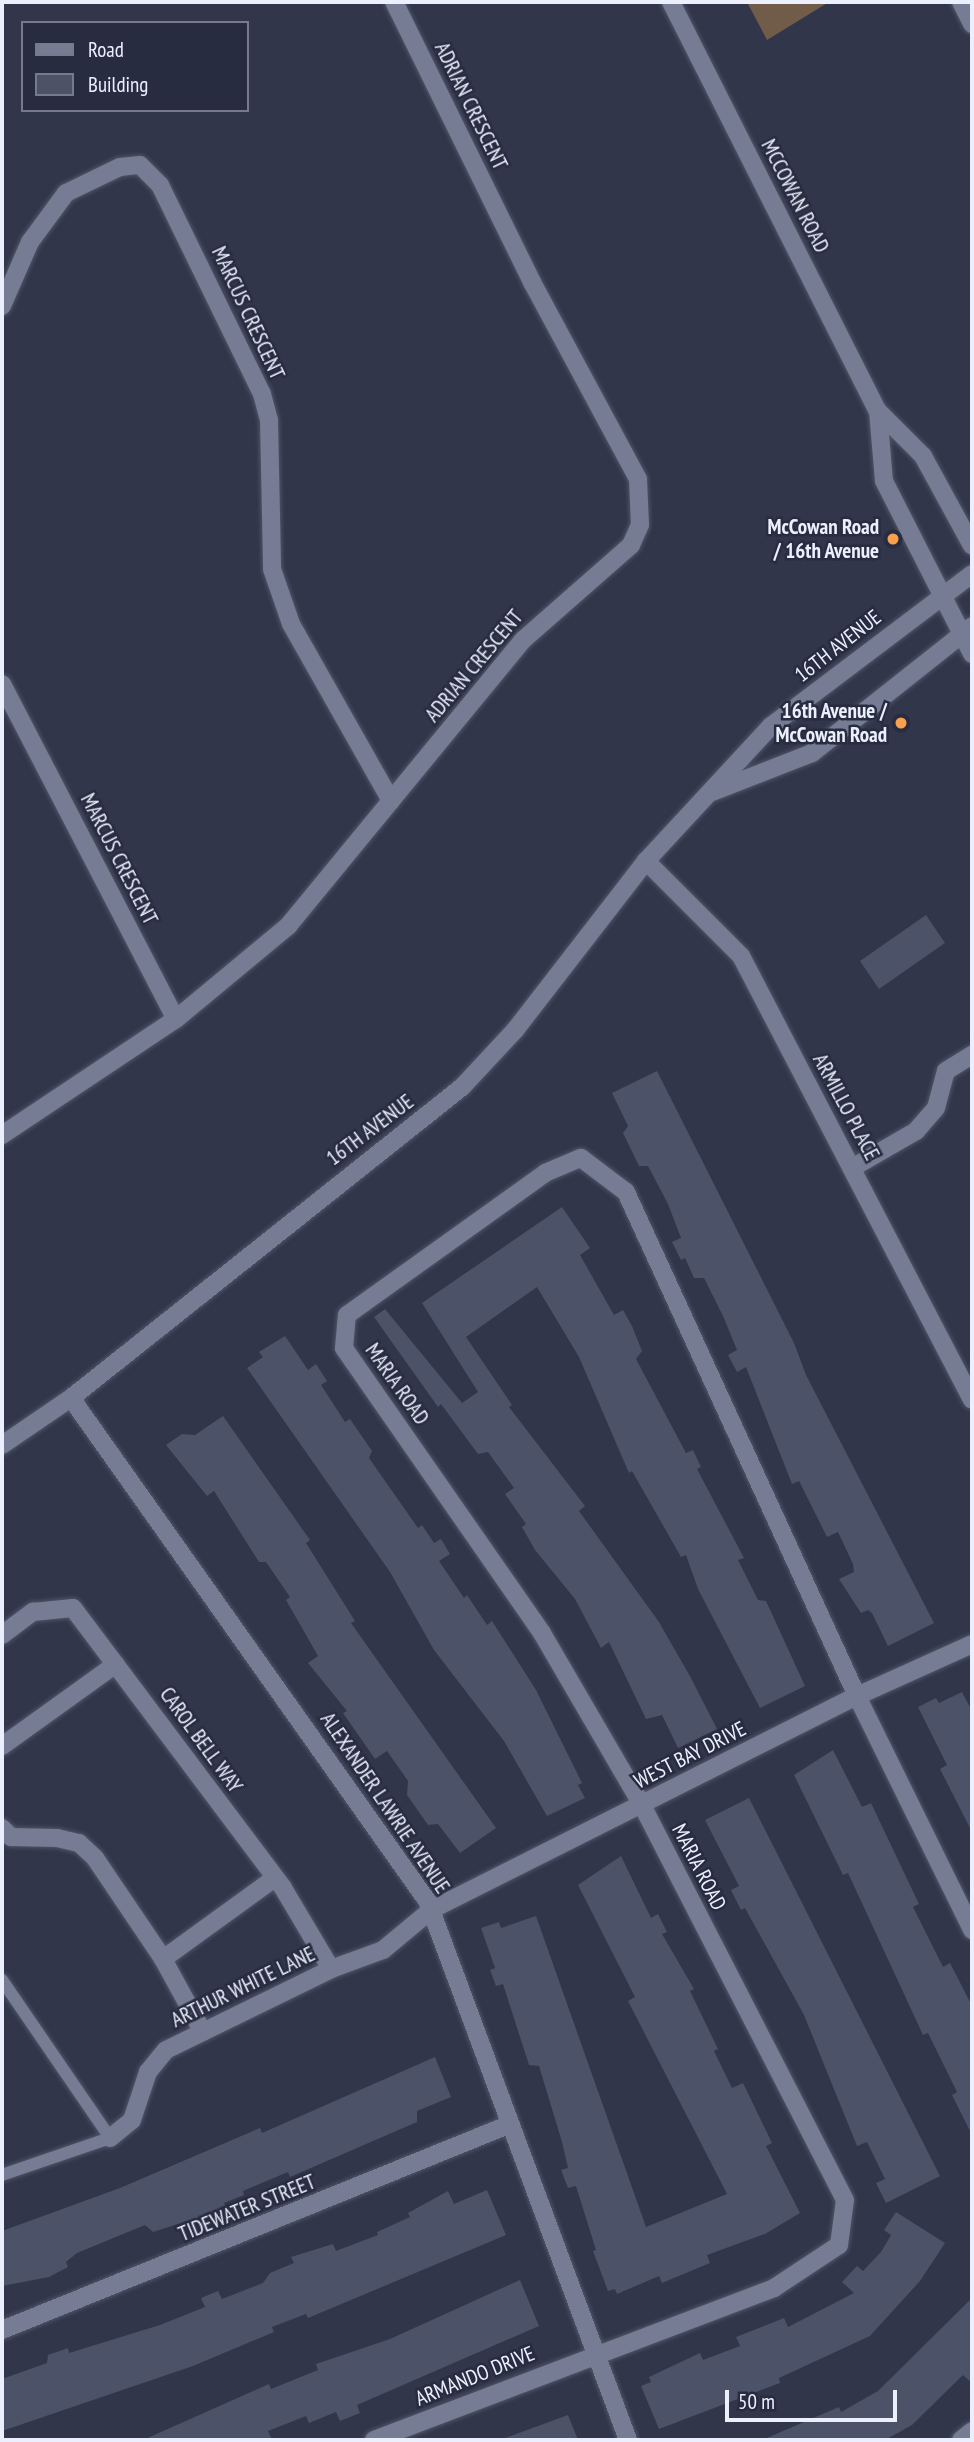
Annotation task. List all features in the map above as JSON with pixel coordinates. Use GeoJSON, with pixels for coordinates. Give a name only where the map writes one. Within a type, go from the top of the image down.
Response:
{"type":"FeatureCollection","features":[{"type":"Feature","properties":{"kind":"street","name":"ADRIAN CRESCENT"},"geometry":{"type":"LineString","coordinates":[[2,1135],[176,1019],[288,926],[523,640],[631,545],[640,525],[638,479],[532,282],[394,2]]}},
{"type":"Feature","properties":{"kind":"street","name":"MCCOWAN ROAD"},"geometry":{"type":"LineString","coordinates":[[671,2],[878,411],[922,456],[972,546]]}},
{"type":"Feature","properties":{"kind":"street"},"geometry":{"type":"LineString","coordinates":[[961,2],[972,24]]}},
{"type":"Feature","properties":{"kind":"street","name":"MARCUS CRESCENT"},"geometry":{"type":"LineString","coordinates":[[2,306],[30,242],[66,193],[120,167],[140,165],[160,185],[262,394],[269,420],[272,569],[291,624],[391,802]]}},
{"type":"Feature","properties":{"kind":"street","name":"MCCOWAN ROAD"},"geometry":{"type":"LineString","coordinates":[[878,411],[884,481],[941,596],[966,631],[972,654]]}},
{"type":"Feature","properties":{"kind":"street","name":"16TH AVENUE"},"geometry":{"type":"LineString","coordinates":[[2,1445],[71,1398],[462,1087],[516,1029],[646,861],[771,726],[972,574]]}},
{"type":"Feature","properties":{"kind":"street","name":"16TH AVENUE"},"geometry":{"type":"LineString","coordinates":[[709,793],[811,753],[966,631]]}},
{"type":"Feature","properties":{"kind":"street","name":"MARCUS CRESCENT"},"geometry":{"type":"LineString","coordinates":[[2,684],[176,1019]]}},
{"type":"Feature","properties":{"kind":"street","name":"ARMILLO PLACE"},"geometry":{"type":"LineString","coordinates":[[646,861],[741,956],[972,1399]]}},
{"type":"Feature","properties":{"kind":"street"},"geometry":{"type":"LineString","coordinates":[[852,1168],[916,1131],[936,1108],[946,1071],[972,1055]]}},
{"type":"Feature","properties":{"kind":"street","name":"MARIA ROAD"},"geometry":{"type":"LineString","coordinates":[[592,2354],[774,2288],[839,2245],[845,2200],[642,1805],[542,1633],[344,1348],[347,1315],[545,1173],[581,1158],[626,1192],[857,1696],[972,1930]]}},
{"type":"Feature","properties":{"kind":"street","name":"ALEXANDER LAWRIE AVENUE"},"geometry":{"type":"LineString","coordinates":[[71,1398],[359,1800],[431,1910],[592,2354],[628,2440]]}},
{"type":"Feature","properties":{"kind":"street","name":"CAROL BELL WAY"},"geometry":{"type":"LineString","coordinates":[[2,1635],[33,1612],[73,1608],[275,1878],[331,1969]]}},
{"type":"Feature","properties":{"kind":"street","name":"WEST BAY DRIVE"},"geometry":{"type":"LineString","coordinates":[[431,1910],[857,1696],[972,1644]]}},
{"type":"Feature","properties":{"kind":"street"},"geometry":{"type":"LineString","coordinates":[[2,1746],[116,1664]]}},
{"type":"Feature","properties":{"kind":"street"},"geometry":{"type":"LineString","coordinates":[[2,1828],[10,1837],[57,1838],[79,1843],[95,1858],[163,1959],[203,2032]]}},
{"type":"Feature","properties":{"kind":"street"},"geometry":{"type":"LineString","coordinates":[[163,1959],[275,1878]]}},
{"type":"Feature","properties":{"kind":"street","name":"ARTHUR WHITE LANE"},"geometry":{"type":"LineString","coordinates":[[110,2137],[132,2120],[155,2061],[166,2050],[331,1969],[383,1950],[431,1910]]}},
{"type":"Feature","properties":{"kind":"street","name":"TIDEWATER STREET"},"geometry":{"type":"LineString","coordinates":[[2,2330],[508,2126]]}},
{"type":"Feature","properties":{"kind":"street","name":"ARMANDO DRIVE"},"geometry":{"type":"LineString","coordinates":[[374,2440],[592,2354]]}},
{"type":"Feature","properties":{"kind":"street"},"geometry":{"type":"LineString","coordinates":[[961,2440],[972,2431]]}},
{"type":"Feature","properties":{"kind":"lane"},"geometry":{"type":"LineString","coordinates":[[2,1980],[110,2137],[2,2175]]}},
{"type":"Feature","properties":{"kind":"shaded area"},"geometry":{"type":"Polygon","coordinates":[[[747,2],[829,2],[767,40],[747,2]]]}},
{"type":"Feature","properties":{"kind":"building"},"geometry":{"type":"Polygon","coordinates":[[[926,915],[945,943],[879,989],[860,961],[926,915]]]}},
{"type":"Feature","properties":{"kind":"building"},"geometry":{"type":"Polygon","coordinates":[[[657,1071],[794,1343],[806,1375],[934,1623],[888,1646],[872,1613],[868,1610],[861,1613],[839,1579],[854,1572],[838,1532],[827,1537],[799,1481],[792,1484],[746,1367],[737,1372],[728,1355],[737,1350],[723,1316],[704,1278],[694,1278],[685,1258],[681,1260],[672,1242],[681,1238],[668,1204],[648,1166],[639,1166],[623,1133],[628,1126],[612,1093],[657,1071]]]}},
{"type":"Feature","properties":{"kind":"building"},"geometry":{"type":"Polygon","coordinates":[[[562,1207],[590,1248],[580,1255],[614,1315],[623,1310],[632,1326],[642,1351],[636,1359],[686,1453],[693,1450],[701,1467],[697,1469],[744,1558],[738,1560],[758,1600],[766,1601],[805,1686],[760,1708],[698,1589],[686,1555],[681,1557],[632,1471],[629,1473],[579,1357],[537,1287],[466,1337],[512,1405],[509,1407],[585,1506],[579,1511],[659,1622],[691,1678],[717,1729],[678,1748],[662,1715],[646,1719],[609,1642],[601,1648],[575,1599],[535,1550],[522,1527],[526,1524],[505,1494],[514,1488],[488,1452],[478,1454],[441,1404],[438,1407],[374,1317],[385,1309],[462,1403],[478,1392],[422,1303],[562,1207]]]}},
{"type":"Feature","properties":{"kind":"building"},"geometry":{"type":"Polygon","coordinates":[[[285,1336],[308,1370],[316,1364],[327,1381],[321,1385],[345,1422],[350,1419],[372,1451],[369,1458],[418,1528],[422,1525],[434,1543],[441,1539],[450,1554],[439,1561],[464,1598],[467,1595],[487,1625],[492,1621],[536,1690],[582,1783],[578,1785],[585,1798],[547,1816],[504,1741],[434,1650],[390,1572],[247,1368],[263,1357],[259,1352],[285,1336]]]}},
{"type":"Feature","properties":{"kind":"building"},"geometry":{"type":"Polygon","coordinates":[[[223,1416],[310,1540],[306,1543],[355,1621],[351,1623],[496,1828],[460,1853],[438,1824],[428,1825],[407,1795],[408,1781],[387,1751],[375,1759],[343,1713],[347,1711],[308,1663],[318,1656],[286,1600],[290,1597],[266,1562],[259,1562],[214,1491],[207,1496],[166,1445],[182,1434],[195,1435],[223,1416]]]}},
{"type":"Feature","properties":{"kind":"building"},"geometry":{"type":"Polygon","coordinates":[[[962,1692],[972,1711],[972,1832],[940,1769],[947,1765],[918,1707],[936,1698],[939,1703],[962,1692]]]}},
{"type":"Feature","properties":{"kind":"building"},"geometry":{"type":"Polygon","coordinates":[[[833,1750],[862,1807],[871,1803],[919,1904],[913,1907],[943,1967],[950,1963],[972,2006],[972,2135],[952,2095],[957,2092],[928,2033],[923,2035],[848,1873],[843,1875],[794,1775],[833,1750]]]}},
{"type":"Feature","properties":{"kind":"building"},"geometry":{"type":"Polygon","coordinates":[[[749,1798],[940,2176],[886,2203],[876,2183],[885,2179],[867,2142],[857,2146],[804,2015],[745,1908],[741,1910],[731,1890],[739,1886],[705,1820],[749,1798]]]}},
{"type":"Feature","properties":{"kind":"building"},"geometry":{"type":"Polygon","coordinates":[[[621,1856],[651,1918],[658,1914],[667,1932],[662,1934],[694,1989],[690,1991],[718,2049],[714,2051],[732,2088],[743,2083],[772,2143],[766,2146],[800,2213],[765,2234],[707,2255],[710,2263],[662,2283],[659,2276],[617,2294],[615,2289],[608,2291],[593,2251],[596,2250],[576,2186],[568,2188],[561,2170],[568,2168],[539,2066],[529,2065],[503,1984],[496,1986],[490,1970],[495,1968],[481,1928],[499,1922],[501,1928],[536,1916],[646,2227],[727,2194],[628,2001],[635,1997],[578,1885],[621,1856]]]}},
{"type":"Feature","properties":{"kind":"building"},"geometry":{"type":"Polygon","coordinates":[[[435,2057],[451,2097],[417,2111],[417,2122],[290,2177],[288,2172],[243,2191],[244,2195],[224,2203],[226,2207],[209,2214],[153,2232],[145,2225],[77,2253],[66,2262],[68,2267],[49,2277],[2,2286],[2,2231],[120,2188],[260,2128],[262,2133],[435,2057]]]}},
{"type":"Feature","properties":{"kind":"building"},"geometry":{"type":"Polygon","coordinates":[[[487,2190],[506,2235],[308,2318],[306,2314],[272,2327],[274,2332],[193,2366],[2,2431],[2,2379],[47,2363],[48,2355],[68,2348],[69,2353],[160,2325],[205,2307],[201,2298],[218,2291],[222,2299],[263,2283],[270,2273],[294,2263],[291,2257],[333,2244],[336,2251],[378,2235],[377,2232],[410,2217],[408,2213],[448,2191],[454,2204],[487,2190]]]}},
{"type":"Feature","properties":{"kind":"building"},"geometry":{"type":"Polygon","coordinates":[[[896,2212],[945,2243],[920,2281],[870,2336],[779,2378],[780,2383],[659,2429],[641,2386],[651,2382],[649,2377],[700,2353],[703,2360],[740,2346],[736,2337],[784,2318],[788,2327],[854,2293],[842,2282],[857,2266],[863,2271],[881,2252],[891,2235],[884,2230],[896,2212]]]}},
{"type":"Feature","properties":{"kind":"building"},"geometry":{"type":"Polygon","coordinates":[[[520,2280],[539,2326],[357,2405],[360,2413],[340,2421],[336,2412],[309,2423],[306,2416],[268,2431],[272,2440],[143,2440],[269,2384],[271,2389],[318,2370],[316,2364],[390,2339],[520,2280]]]}},
{"type":"Feature","properties":{"kind":"building"},"geometry":{"type":"Polygon","coordinates":[[[972,2298],[972,2383],[963,2375],[912,2425],[885,2440],[762,2440],[839,2407],[841,2412],[878,2391],[972,2298]]]}},
{"type":"Feature","properties":{"kind":"building"},"geometry":{"type":"Polygon","coordinates":[[[568,2415],[578,2440],[505,2440],[505,2438],[568,2415]]]}},
{"type":"Feature","properties":{"kind":"place","name":"McCowan Road / 16th Avenue"},"geometry":{"type":"Point","coordinates":[893,539]}},
{"type":"Feature","properties":{"kind":"place","name":"16th Avenue / McCowan Road"},"geometry":{"type":"Point","coordinates":[901,723]}}]}
